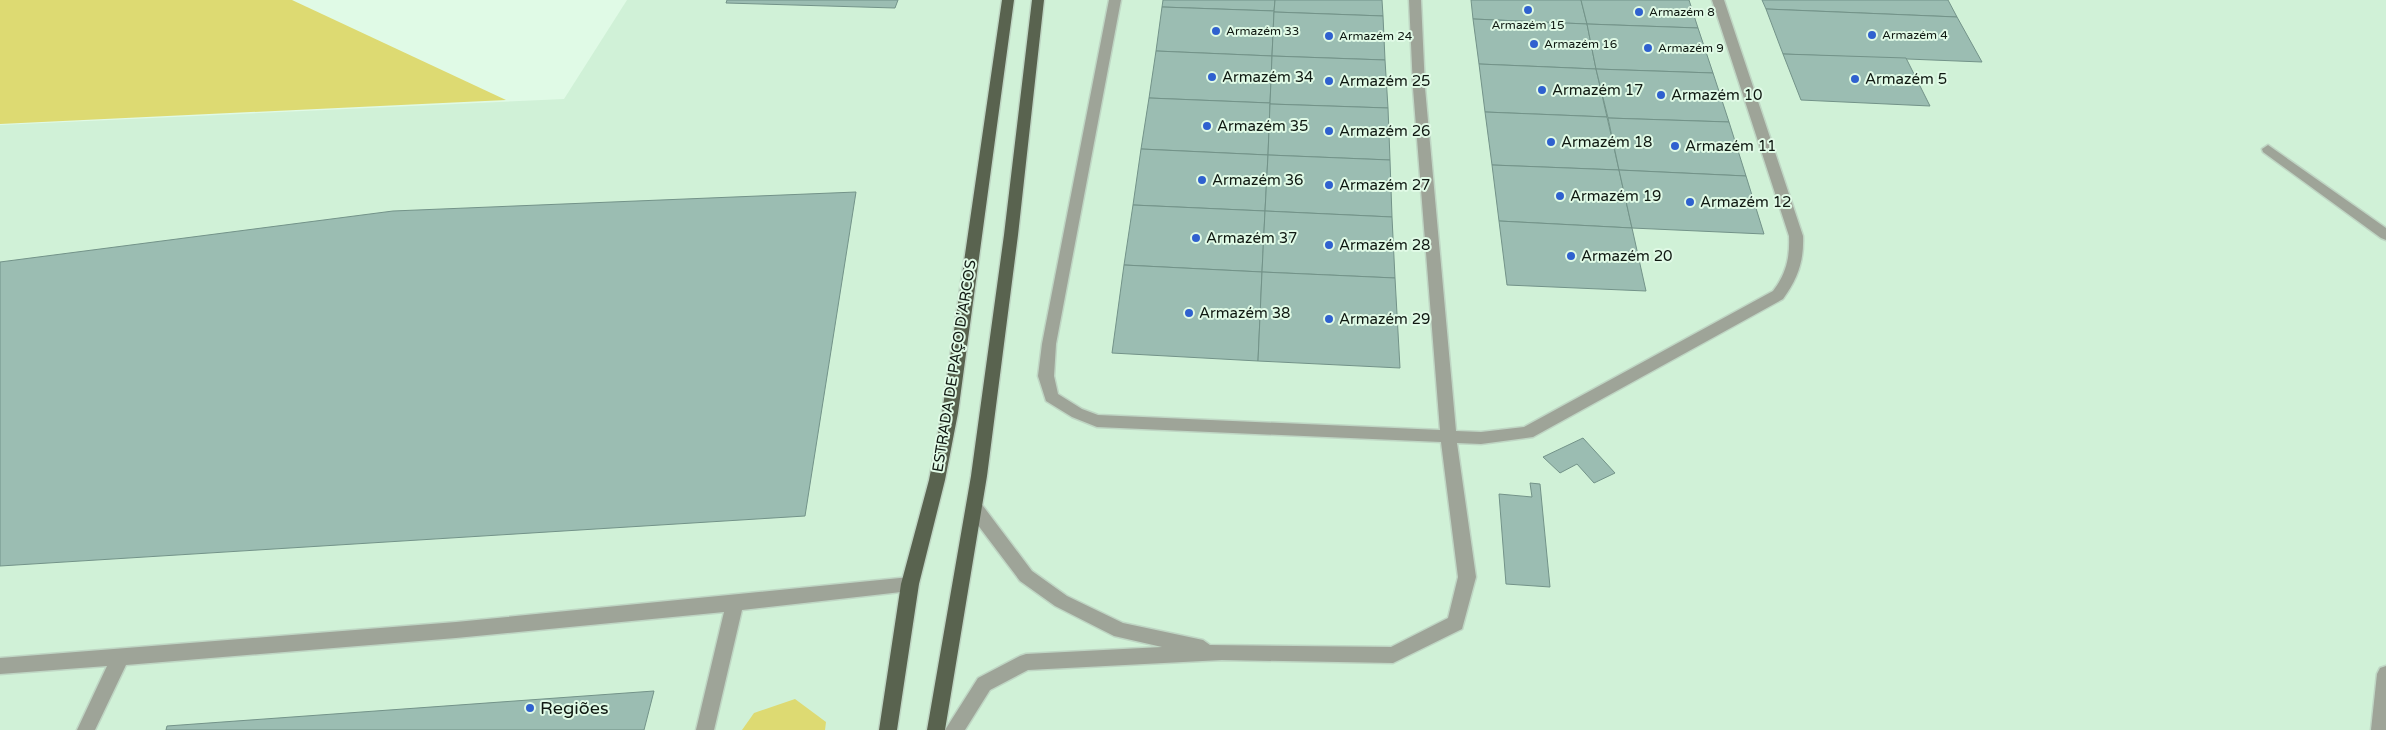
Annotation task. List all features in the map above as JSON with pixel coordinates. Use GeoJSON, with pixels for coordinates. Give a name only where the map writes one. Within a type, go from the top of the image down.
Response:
{"type":"FeatureCollection","features":[{"type":"Feature","properties":{"kind":"main road","name":"ESTRADA DE PAÇO D'ARCOS"},"geometry":{"type":"LineString","coordinates":[[888,730],[910,584],[937,480],[950,413],[1008,0]]}},
{"type":"Feature","properties":{"kind":"main road"},"geometry":{"type":"LineString","coordinates":[[936,730],[974,507],[1011,235],[1038,0]]}},
{"type":"Feature","properties":{"kind":"lane"},"geometry":{"type":"LineString","coordinates":[[1116,0],[1049,344],[1046,376],[1051,397],[1077,413],[1097,421],[1481,438],[1527,434],[1778,295],[1792,276],[1798,256],[1796,236],[1718,0]]}},
{"type":"Feature","properties":{"kind":"lane"},"geometry":{"type":"LineString","coordinates":[[954,730],[984,684],[1026,662],[1222,652],[1393,655],[1456,623],[1467,576],[1449,437],[1419,88],[1415,0]]}},
{"type":"Feature","properties":{"kind":"lane"},"geometry":{"type":"LineString","coordinates":[[2268,149],[2386,235]]}},
{"type":"Feature","properties":{"kind":"lane"},"geometry":{"type":"LineString","coordinates":[[974,507],[1026,576],[1061,601],[1120,630],[1222,652]]}},
{"type":"Feature","properties":{"kind":"lane"},"geometry":{"type":"LineString","coordinates":[[0,666],[120,658],[735,604],[910,584]]}},
{"type":"Feature","properties":{"kind":"lane"},"geometry":{"type":"LineString","coordinates":[[705,730],[735,604]]}},
{"type":"Feature","properties":{"kind":"lane"},"geometry":{"type":"LineString","coordinates":[[86,730],[120,658]]}},
{"type":"Feature","properties":{"kind":"lane"},"geometry":{"type":"LineString","coordinates":[[2380,730],[2386,674]]}},
{"type":"Feature","properties":{"kind":"shaded area"},"geometry":{"type":"Polygon","coordinates":[[[0,0],[292,0],[506,100],[0,124],[0,0]]]}},
{"type":"Feature","properties":{"kind":"shaded area"},"geometry":{"type":"Polygon","coordinates":[[[627,0],[2386,0],[2386,730],[0,730],[0,125],[564,99],[627,0]]]}},
{"type":"Feature","properties":{"kind":"shaded area"},"geometry":{"type":"Polygon","coordinates":[[[795,699],[826,722],[825,730],[742,730],[754,713],[795,699]]]}},
{"type":"Feature","properties":{"kind":"building"},"geometry":{"type":"Polygon","coordinates":[[[727,0],[898,0],[895,8],[726,3],[727,0]]]}},
{"type":"Feature","properties":{"kind":"building"},"geometry":{"type":"Polygon","coordinates":[[[1163,0],[1275,0],[1274,11],[1162,7],[1163,0]]]}},
{"type":"Feature","properties":{"kind":"building"},"geometry":{"type":"Polygon","coordinates":[[[1275,0],[1382,0],[1383,16],[1274,12],[1275,0]]]}},
{"type":"Feature","properties":{"kind":"building","name":"Armazém 15"},"geometry":{"type":"Polygon","coordinates":[[[1471,0],[1581,0],[1587,24],[1473,19],[1471,0]]]}},
{"type":"Feature","properties":{"kind":"building","name":"Armazém 8"},"geometry":{"type":"Polygon","coordinates":[[[1581,0],[1689,0],[1698,28],[1587,24],[1581,0]]]}},
{"type":"Feature","properties":{"kind":"building"},"geometry":{"type":"Polygon","coordinates":[[[1762,0],[1948,0],[1957,17],[1766,9],[1762,0]]]}},
{"type":"Feature","properties":{"kind":"building","name":"Armazém 33"},"geometry":{"type":"Polygon","coordinates":[[[1162,7],[1274,11],[1272,56],[1156,51],[1162,7]]]}},
{"type":"Feature","properties":{"kind":"building","name":"Armazém 4"},"geometry":{"type":"Polygon","coordinates":[[[1766,9],[1957,17],[1982,62],[1783,54],[1766,9]]]}},
{"type":"Feature","properties":{"kind":"building","name":"Armazém 24"},"geometry":{"type":"Polygon","coordinates":[[[1274,12],[1383,16],[1385,60],[1272,56],[1274,12]]]}},
{"type":"Feature","properties":{"kind":"building","name":"Armazém 16"},"geometry":{"type":"Polygon","coordinates":[[[1473,19],[1587,24],[1596,69],[1479,64],[1473,19]]]}},
{"type":"Feature","properties":{"kind":"building","name":"Armazém 9"},"geometry":{"type":"Polygon","coordinates":[[[1587,24],[1698,28],[1713,73],[1596,69],[1587,24]]]}},
{"type":"Feature","properties":{"kind":"building","name":"Armazém 34"},"geometry":{"type":"Polygon","coordinates":[[[1156,51],[1272,56],[1270,103],[1149,98],[1156,51]]]}},
{"type":"Feature","properties":{"kind":"building","name":"Armazém 5"},"geometry":{"type":"Polygon","coordinates":[[[1783,54],[1906,58],[1930,106],[1801,100],[1783,54]]]}},
{"type":"Feature","properties":{"kind":"building","name":"Armazém 25"},"geometry":{"type":"Polygon","coordinates":[[[1272,56],[1385,60],[1388,108],[1270,104],[1272,56]]]}},
{"type":"Feature","properties":{"kind":"building","name":"Armazém 17"},"geometry":{"type":"Polygon","coordinates":[[[1479,64],[1596,69],[1607,117],[1485,112],[1479,64]]]}},
{"type":"Feature","properties":{"kind":"building","name":"Armazém 10"},"geometry":{"type":"Polygon","coordinates":[[[1596,69],[1713,73],[1729,122],[1608,118],[1596,69]]]}},
{"type":"Feature","properties":{"kind":"building","name":"Armazém 35"},"geometry":{"type":"Polygon","coordinates":[[[1149,98],[1270,103],[1268,155],[1141,149],[1149,98]]]}},
{"type":"Feature","properties":{"kind":"building","name":"Armazém 26"},"geometry":{"type":"Polygon","coordinates":[[[1270,104],[1388,108],[1390,160],[1268,155],[1270,104]]]}},
{"type":"Feature","properties":{"kind":"building","name":"Armazém 18"},"geometry":{"type":"Polygon","coordinates":[[[1485,112],[1607,117],[1619,170],[1492,165],[1485,112]]]}},
{"type":"Feature","properties":{"kind":"building","name":"Armazém 11"},"geometry":{"type":"Polygon","coordinates":[[[1608,118],[1729,122],[1746,176],[1619,170],[1608,118]]]}},
{"type":"Feature","properties":{"kind":"building","name":"Armazém 36"},"geometry":{"type":"Polygon","coordinates":[[[1141,149],[1268,155],[1265,211],[1133,205],[1141,149]]]}},
{"type":"Feature","properties":{"kind":"building","name":"Armazém 27"},"geometry":{"type":"Polygon","coordinates":[[[1268,155],[1390,160],[1392,217],[1265,211],[1268,155]]]}},
{"type":"Feature","properties":{"kind":"building","name":"Armazém 19"},"geometry":{"type":"Polygon","coordinates":[[[1492,165],[1619,170],[1632,228],[1499,221],[1492,165]]]}},
{"type":"Feature","properties":{"kind":"building","name":"Armazém 12"},"geometry":{"type":"Polygon","coordinates":[[[1619,170],[1746,176],[1764,234],[1632,228],[1619,170]]]}},
{"type":"Feature","properties":{"kind":"building"},"geometry":{"type":"Polygon","coordinates":[[[856,192],[805,516],[0,566],[0,262],[393,211],[856,192]]]}},
{"type":"Feature","properties":{"kind":"building","name":"Armazém 37"},"geometry":{"type":"Polygon","coordinates":[[[1133,205],[1265,211],[1262,272],[1124,265],[1133,205]]]}},
{"type":"Feature","properties":{"kind":"building","name":"Armazém 28"},"geometry":{"type":"Polygon","coordinates":[[[1265,211],[1392,217],[1395,278],[1262,272],[1265,211]]]}},
{"type":"Feature","properties":{"kind":"building","name":"Armazém 20"},"geometry":{"type":"Polygon","coordinates":[[[1499,221],[1632,228],[1646,291],[1507,285],[1499,221]]]}},
{"type":"Feature","properties":{"kind":"building","name":"Armazém 38"},"geometry":{"type":"Polygon","coordinates":[[[1124,265],[1262,272],[1258,361],[1112,353],[1124,265]]]}},
{"type":"Feature","properties":{"kind":"building","name":"Armazém 29"},"geometry":{"type":"Polygon","coordinates":[[[1262,272],[1395,278],[1400,368],[1258,361],[1262,272]]]}},
{"type":"Feature","properties":{"kind":"building"},"geometry":{"type":"Polygon","coordinates":[[[1583,438],[1615,473],[1594,483],[1577,464],[1560,473],[1543,457],[1583,438]]]}},
{"type":"Feature","properties":{"kind":"building"},"geometry":{"type":"Polygon","coordinates":[[[1530,483],[1540,484],[1550,587],[1506,584],[1499,494],[1532,497],[1530,483]]]}},
{"type":"Feature","properties":{"kind":"building","name":"Regiões"},"geometry":{"type":"Polygon","coordinates":[[[654,691],[644,730],[166,730],[167,726],[654,691]]]}},
{"type":"Feature","properties":{"kind":"place","name":"Armazém 15"},"geometry":{"type":"Point","coordinates":[1528,10]}},
{"type":"Feature","properties":{"kind":"place","name":"Armazém 8"},"geometry":{"type":"Point","coordinates":[1639,12]}},
{"type":"Feature","properties":{"kind":"place","name":"Armazém 33"},"geometry":{"type":"Point","coordinates":[1216,31]}},
{"type":"Feature","properties":{"kind":"place","name":"Armazém 4"},"geometry":{"type":"Point","coordinates":[1872,35]}},
{"type":"Feature","properties":{"kind":"place","name":"Armazém 24"},"geometry":{"type":"Point","coordinates":[1329,36]}},
{"type":"Feature","properties":{"kind":"place","name":"Armazém 16"},"geometry":{"type":"Point","coordinates":[1534,44]}},
{"type":"Feature","properties":{"kind":"place","name":"Armazém 9"},"geometry":{"type":"Point","coordinates":[1648,48]}},
{"type":"Feature","properties":{"kind":"place","name":"Armazém 34"},"geometry":{"type":"Point","coordinates":[1212,77]}},
{"type":"Feature","properties":{"kind":"place","name":"Armazém 5"},"geometry":{"type":"Point","coordinates":[1855,79]}},
{"type":"Feature","properties":{"kind":"place","name":"Armazém 25"},"geometry":{"type":"Point","coordinates":[1329,81]}},
{"type":"Feature","properties":{"kind":"place","name":"Armazém 17"},"geometry":{"type":"Point","coordinates":[1542,90]}},
{"type":"Feature","properties":{"kind":"place","name":"Armazém 10"},"geometry":{"type":"Point","coordinates":[1661,95]}},
{"type":"Feature","properties":{"kind":"place","name":"Armazém 35"},"geometry":{"type":"Point","coordinates":[1207,126]}},
{"type":"Feature","properties":{"kind":"place","name":"Armazém 26"},"geometry":{"type":"Point","coordinates":[1329,131]}},
{"type":"Feature","properties":{"kind":"place","name":"Armazém 18"},"geometry":{"type":"Point","coordinates":[1551,142]}},
{"type":"Feature","properties":{"kind":"place","name":"Armazém 11"},"geometry":{"type":"Point","coordinates":[1675,146]}},
{"type":"Feature","properties":{"kind":"place","name":"Armazém 36"},"geometry":{"type":"Point","coordinates":[1202,180]}},
{"type":"Feature","properties":{"kind":"place","name":"Armazém 27"},"geometry":{"type":"Point","coordinates":[1329,185]}},
{"type":"Feature","properties":{"kind":"place","name":"Armazém 19"},"geometry":{"type":"Point","coordinates":[1560,196]}},
{"type":"Feature","properties":{"kind":"place","name":"Armazém 12"},"geometry":{"type":"Point","coordinates":[1690,202]}},
{"type":"Feature","properties":{"kind":"place","name":"Armazém 37"},"geometry":{"type":"Point","coordinates":[1196,238]}},
{"type":"Feature","properties":{"kind":"place","name":"Armazém 28"},"geometry":{"type":"Point","coordinates":[1329,245]}},
{"type":"Feature","properties":{"kind":"place","name":"Armazém 20"},"geometry":{"type":"Point","coordinates":[1571,256]}},
{"type":"Feature","properties":{"kind":"place","name":"Armazém 38"},"geometry":{"type":"Point","coordinates":[1189,313]}},
{"type":"Feature","properties":{"kind":"place","name":"Armazém 29"},"geometry":{"type":"Point","coordinates":[1329,319]}},
{"type":"Feature","properties":{"kind":"place","name":"Regiões"},"geometry":{"type":"Point","coordinates":[530,708]}}]}
